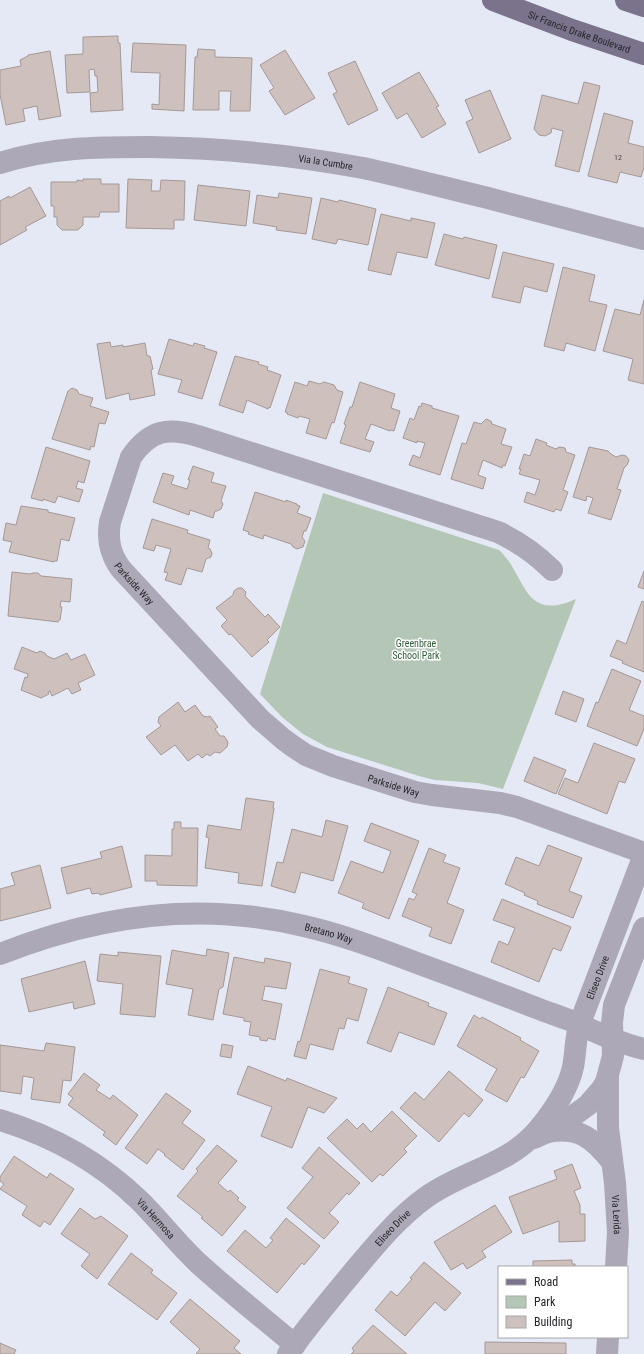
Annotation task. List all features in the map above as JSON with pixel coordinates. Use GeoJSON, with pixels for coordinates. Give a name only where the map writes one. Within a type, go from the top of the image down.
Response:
{"type":"FeatureCollection","features":[{"type":"Feature","properties":{"kind":"main road","name":"Sir Francis Drake Boulevard"},"geometry":{"type":"LineString","coordinates":[[493,0],[572,30],[644,54]]}},
{"type":"Feature","properties":{"kind":"main road"},"geometry":{"type":"LineString","coordinates":[[626,0],[644,6]]}},
{"type":"Feature","properties":{"kind":"street","name":"Via la Cumbre"},"geometry":{"type":"LineString","coordinates":[[0,163],[41,152],[96,148],[198,149],[291,157],[363,168],[644,239]]}},
{"type":"Feature","properties":{"kind":"street","name":"Parkside Way"},"geometry":{"type":"LineString","coordinates":[[552,570],[528,549],[498,532],[198,436],[177,431],[165,431],[155,434],[145,440],[137,448],[131,457],[108,532],[111,553],[121,569],[260,719],[282,739],[306,755],[333,766],[415,792],[500,803],[532,813],[644,854]]}},
{"type":"Feature","properties":{"kind":"street","name":"Eliseo Drive"},"geometry":{"type":"LineString","coordinates":[[538,1136],[541,1125],[560,1099],[569,1080],[580,1025],[644,854]]}},
{"type":"Feature","properties":{"kind":"street","name":"Bretano Way"},"geometry":{"type":"LineString","coordinates":[[0,954],[29,942],[67,930],[136,917],[204,914],[254,917],[304,926],[351,940],[580,1025],[613,1040],[644,1049]]}},
{"type":"Feature","properties":{"kind":"street","name":"Eliseo Drive"},"geometry":{"type":"LineString","coordinates":[[292,1349],[312,1321],[383,1236],[402,1216],[436,1190],[466,1174],[499,1160],[538,1136],[558,1127],[588,1105],[601,1090],[609,1074],[613,1056],[612,1014],[614,1005],[644,928]]}},
{"type":"Feature","properties":{"kind":"street","name":"Via Lerida"},"geometry":{"type":"LineString","coordinates":[[573,1066],[612,1162]]}},
{"type":"Feature","properties":{"kind":"street","name":"Via Lerida"},"geometry":{"type":"LineString","coordinates":[[609,1074],[608,1128],[615,1183],[618,1232],[616,1266]]}},
{"type":"Feature","properties":{"kind":"street","name":"Via Hermosa"},"geometry":{"type":"LineString","coordinates":[[0,1120],[46,1137],[88,1159],[108,1173],[139,1201],[198,1263],[292,1349]]}},
{"type":"Feature","properties":{"kind":"street"},"geometry":{"type":"LineString","coordinates":[[538,1136],[563,1130],[571,1130],[585,1135],[597,1145],[612,1162]]}},
{"type":"Feature","properties":{"kind":"street"},"geometry":{"type":"LineString","coordinates":[[607,1354],[608,1338]]}},
{"type":"Feature","properties":{"kind":"green space","name":"Greenbrae School Park"},"geometry":{"type":"Polygon","coordinates":[[[323,493],[499,550],[535,601],[545,605],[558,605],[576,599],[503,789],[478,783],[435,780],[327,747],[303,734],[282,717],[260,694],[323,493]]]}},
{"type":"Feature","properties":{"kind":"building"},"geometry":{"type":"Polygon","coordinates":[[[118,36],[118,43],[120,43],[123,110],[91,112],[90,93],[98,92],[97,76],[95,76],[94,69],[89,70],[90,92],[67,93],[65,55],[83,54],[83,37],[118,36]]]}},
{"type":"Feature","properties":{"kind":"building"},"geometry":{"type":"Polygon","coordinates":[[[133,43],[186,45],[184,111],[152,109],[152,104],[159,105],[160,73],[131,72],[133,43]]]}},
{"type":"Feature","properties":{"kind":"building"},"geometry":{"type":"Polygon","coordinates":[[[198,49],[215,50],[215,57],[252,58],[250,111],[230,111],[231,91],[219,91],[219,110],[193,110],[195,57],[197,57],[198,49]]]}},
{"type":"Feature","properties":{"kind":"building"},"geometry":{"type":"Polygon","coordinates":[[[285,50],[315,98],[285,115],[269,91],[274,88],[260,65],[285,50]]]}},
{"type":"Feature","properties":{"kind":"building"},"geometry":{"type":"Polygon","coordinates":[[[50,51],[61,116],[39,120],[37,106],[23,109],[25,121],[6,125],[0,94],[0,70],[21,66],[20,60],[28,55],[50,51]]]}},
{"type":"Feature","properties":{"kind":"building"},"geometry":{"type":"Polygon","coordinates":[[[355,61],[378,110],[348,125],[333,94],[337,92],[328,73],[355,61]]]}},
{"type":"Feature","properties":{"kind":"building"},"geometry":{"type":"Polygon","coordinates":[[[419,72],[439,106],[436,107],[446,124],[422,138],[407,113],[397,119],[382,93],[419,72]]]}},
{"type":"Feature","properties":{"kind":"building"},"geometry":{"type":"Polygon","coordinates":[[[584,82],[600,86],[579,172],[555,166],[563,131],[552,128],[551,133],[545,136],[539,135],[534,129],[542,95],[578,104],[584,82]]]}},
{"type":"Feature","properties":{"kind":"building"},"geometry":{"type":"Polygon","coordinates":[[[490,90],[511,139],[479,153],[466,122],[473,119],[465,100],[490,90]]]}},
{"type":"Feature","properties":{"kind":"building"},"geometry":{"type":"Polygon","coordinates":[[[604,113],[633,121],[628,143],[644,147],[644,167],[641,177],[620,172],[617,183],[588,176],[604,113]]]}},
{"type":"Feature","properties":{"kind":"building"},"geometry":{"type":"Polygon","coordinates":[[[83,179],[101,179],[101,184],[119,184],[119,212],[100,212],[99,217],[83,217],[83,225],[78,230],[62,230],[57,225],[57,217],[54,217],[54,206],[51,206],[51,182],[77,182],[77,180],[83,181],[83,179]]]}},
{"type":"Feature","properties":{"kind":"building"},"geometry":{"type":"Polygon","coordinates":[[[128,179],[152,180],[151,191],[160,191],[161,180],[185,181],[184,220],[174,220],[174,229],[126,228],[128,179]]]}},
{"type":"Feature","properties":{"kind":"building"},"geometry":{"type":"Polygon","coordinates":[[[198,185],[250,191],[246,226],[194,220],[198,185]]]}},
{"type":"Feature","properties":{"kind":"building"},"geometry":{"type":"Polygon","coordinates":[[[30,187],[46,216],[25,227],[27,230],[0,245],[0,201],[9,196],[10,198],[30,187]]]}},
{"type":"Feature","properties":{"kind":"building"},"geometry":{"type":"Polygon","coordinates":[[[279,193],[312,198],[306,234],[276,230],[277,227],[253,223],[257,195],[278,198],[279,193]]]}},
{"type":"Feature","properties":{"kind":"building"},"geometry":{"type":"Polygon","coordinates":[[[321,198],[338,202],[339,200],[376,209],[368,245],[338,239],[336,244],[312,239],[321,198]]]}},
{"type":"Feature","properties":{"kind":"building"},"geometry":{"type":"Polygon","coordinates":[[[381,214],[411,221],[411,218],[435,223],[427,258],[397,252],[391,275],[368,270],[381,214]]]}},
{"type":"Feature","properties":{"kind":"building"},"geometry":{"type":"Polygon","coordinates":[[[444,234],[497,245],[489,279],[435,265],[444,234]]]}},
{"type":"Feature","properties":{"kind":"building"},"geometry":{"type":"Polygon","coordinates":[[[503,252],[554,264],[547,292],[524,286],[520,303],[492,297],[503,252]]]}},
{"type":"Feature","properties":{"kind":"building"},"geometry":{"type":"Polygon","coordinates":[[[563,267],[595,275],[589,301],[607,305],[595,351],[566,343],[564,351],[544,346],[563,267]]]}},
{"type":"Feature","properties":{"kind":"building"},"geometry":{"type":"Polygon","coordinates":[[[644,300],[644,384],[628,380],[633,359],[603,351],[615,309],[640,315],[644,300]]]}},
{"type":"Feature","properties":{"kind":"building"},"geometry":{"type":"Polygon","coordinates":[[[169,339],[193,346],[194,343],[205,346],[204,348],[217,352],[202,399],[178,392],[182,380],[158,374],[169,339]]]}},
{"type":"Feature","properties":{"kind":"building"},"geometry":{"type":"Polygon","coordinates":[[[110,342],[111,347],[123,345],[123,347],[145,343],[147,356],[150,356],[153,369],[151,370],[155,395],[130,400],[129,393],[106,399],[97,344],[110,342]]]}},
{"type":"Feature","properties":{"kind":"building"},"geometry":{"type":"Polygon","coordinates":[[[235,356],[259,362],[258,364],[268,367],[267,370],[281,375],[270,408],[269,407],[268,409],[247,400],[243,413],[219,405],[235,356]]]}},
{"type":"Feature","properties":{"kind":"building"},"geometry":{"type":"Polygon","coordinates":[[[309,381],[320,384],[324,382],[334,385],[337,390],[343,392],[334,423],[332,422],[326,439],[306,433],[310,419],[299,416],[298,418],[285,412],[295,382],[307,386],[309,381]]]}},
{"type":"Feature","properties":{"kind":"building"},"geometry":{"type":"Polygon","coordinates":[[[360,382],[395,394],[391,408],[400,411],[394,431],[371,424],[365,439],[374,442],[370,452],[340,443],[346,425],[344,424],[350,407],[352,407],[360,382]]]}},
{"type":"Feature","properties":{"kind":"building"},"geometry":{"type":"Polygon","coordinates":[[[72,388],[77,390],[79,394],[93,398],[90,406],[109,412],[105,424],[99,423],[94,447],[91,446],[90,450],[52,439],[68,391],[72,388]]]}},
{"type":"Feature","properties":{"kind":"building"},"geometry":{"type":"Polygon","coordinates":[[[422,403],[432,406],[432,408],[459,416],[440,475],[409,465],[413,455],[420,458],[425,443],[417,441],[417,443],[403,438],[410,418],[414,420],[419,406],[421,407],[422,403]]]}},
{"type":"Feature","properties":{"kind":"building"},"geometry":{"type":"Polygon","coordinates":[[[486,419],[491,421],[492,424],[506,429],[501,444],[512,447],[505,466],[503,465],[502,468],[483,460],[478,475],[486,478],[483,489],[451,479],[462,443],[466,444],[474,422],[481,424],[486,419]]]}},
{"type":"Feature","properties":{"kind":"building"},"geometry":{"type":"Polygon","coordinates":[[[536,439],[547,443],[546,445],[556,449],[559,447],[565,448],[566,452],[575,455],[563,490],[568,492],[561,511],[556,509],[554,512],[524,502],[527,492],[535,495],[540,480],[519,474],[521,469],[519,469],[524,454],[530,456],[536,439]]]}},
{"type":"Feature","properties":{"kind":"building"},"geometry":{"type":"Polygon","coordinates":[[[46,447],[90,461],[84,483],[78,481],[76,488],[83,490],[79,502],[58,496],[55,503],[43,499],[43,501],[31,498],[46,447]]]}},
{"type":"Feature","properties":{"kind":"building"},"geometry":{"type":"Polygon","coordinates":[[[589,447],[608,451],[616,457],[622,455],[626,456],[629,460],[624,468],[617,489],[621,490],[611,520],[588,513],[593,498],[587,496],[586,501],[573,497],[589,447]]]}},
{"type":"Feature","properties":{"kind":"building"},"geometry":{"type":"Polygon","coordinates":[[[193,466],[214,473],[211,482],[226,486],[221,501],[223,504],[221,509],[215,511],[213,518],[190,510],[189,515],[153,502],[163,473],[174,476],[171,484],[187,489],[190,480],[188,480],[193,466]]]}},
{"type":"Feature","properties":{"kind":"building"},"geometry":{"type":"Polygon","coordinates":[[[255,492],[297,504],[300,506],[297,513],[311,518],[302,537],[305,541],[303,547],[297,549],[291,544],[264,535],[263,539],[248,534],[249,532],[243,530],[255,492]]]}},
{"type":"Feature","properties":{"kind":"building"},"geometry":{"type":"Polygon","coordinates":[[[21,506],[48,510],[48,512],[75,518],[69,541],[61,539],[57,561],[54,562],[9,552],[12,542],[3,540],[6,523],[16,525],[21,506]]]}},
{"type":"Feature","properties":{"kind":"building"},"geometry":{"type":"Polygon","coordinates":[[[152,519],[188,530],[187,533],[210,540],[208,548],[212,553],[211,557],[206,559],[202,572],[187,568],[181,585],[165,580],[168,573],[164,572],[171,549],[156,545],[154,551],[143,548],[152,519]]]}},
{"type":"Feature","properties":{"kind":"building"},"geometry":{"type":"Polygon","coordinates":[[[644,571],[644,589],[638,587],[644,571]]]}},
{"type":"Feature","properties":{"kind":"building"},"geometry":{"type":"Polygon","coordinates":[[[12,572],[30,574],[38,573],[41,576],[72,579],[70,602],[61,601],[60,607],[62,607],[60,620],[58,622],[8,616],[12,572]]]}},
{"type":"Feature","properties":{"kind":"building"},"geometry":{"type":"Polygon","coordinates":[[[238,588],[242,588],[246,592],[245,596],[265,617],[268,614],[280,627],[267,640],[269,642],[252,657],[231,634],[229,635],[221,626],[227,620],[216,608],[233,595],[234,591],[238,588]]]}},
{"type":"Feature","properties":{"kind":"building"},"geometry":{"type":"Polygon","coordinates":[[[642,601],[644,602],[644,672],[622,663],[623,661],[610,656],[617,640],[626,644],[642,601]]]}},
{"type":"Feature","properties":{"kind":"building"},"geometry":{"type":"Polygon","coordinates":[[[22,647],[37,653],[40,651],[54,659],[67,653],[71,660],[85,654],[95,675],[78,683],[81,690],[72,694],[68,688],[52,696],[50,691],[48,692],[49,694],[41,698],[21,690],[25,677],[27,678],[28,674],[14,669],[22,647]]]}},
{"type":"Feature","properties":{"kind":"building"},"geometry":{"type":"Polygon","coordinates":[[[612,669],[641,681],[629,710],[644,716],[644,729],[637,746],[587,726],[596,702],[598,703],[612,669]]]}},
{"type":"Feature","properties":{"kind":"building"},"geometry":{"type":"Polygon","coordinates":[[[563,691],[584,699],[576,722],[555,714],[563,691]]]}},
{"type":"Feature","properties":{"kind":"building"},"geometry":{"type":"Polygon","coordinates":[[[178,702],[185,712],[195,705],[203,716],[210,716],[218,727],[215,729],[220,736],[224,736],[228,742],[227,747],[220,753],[215,752],[210,756],[207,754],[202,758],[198,754],[188,761],[175,745],[161,755],[146,737],[161,726],[158,722],[159,717],[178,702]]]}},
{"type":"Feature","properties":{"kind":"building"},"geometry":{"type":"Polygon","coordinates":[[[594,743],[635,759],[625,783],[619,781],[607,814],[558,794],[565,778],[578,783],[594,743]]]}},
{"type":"Feature","properties":{"kind":"building"},"geometry":{"type":"Polygon","coordinates":[[[534,757],[566,770],[556,794],[524,781],[534,757]]]}},
{"type":"Feature","properties":{"kind":"building"},"geometry":{"type":"Polygon","coordinates":[[[246,798],[274,802],[262,886],[238,883],[239,873],[205,868],[209,838],[206,837],[208,825],[241,830],[246,798]]]}},
{"type":"Feature","properties":{"kind":"building"},"geometry":{"type":"Polygon","coordinates":[[[326,820],[348,826],[333,881],[301,872],[295,893],[271,886],[277,862],[283,863],[292,829],[322,837],[326,820]]]}},
{"type":"Feature","properties":{"kind":"building"},"geometry":{"type":"Polygon","coordinates":[[[174,822],[181,822],[181,828],[198,828],[197,886],[157,885],[157,881],[145,881],[145,855],[172,856],[172,829],[174,829],[174,822]]]}},
{"type":"Feature","properties":{"kind":"building"},"geometry":{"type":"Polygon","coordinates":[[[371,823],[419,841],[389,919],[362,908],[364,903],[338,893],[351,861],[383,873],[391,851],[364,841],[371,823]]]}},
{"type":"Feature","properties":{"kind":"building"},"geometry":{"type":"Polygon","coordinates":[[[548,845],[582,858],[569,891],[582,896],[573,918],[537,904],[538,901],[505,884],[516,857],[539,866],[548,845]]]}},
{"type":"Feature","properties":{"kind":"building"},"geometry":{"type":"Polygon","coordinates":[[[122,846],[132,887],[100,895],[99,893],[92,894],[90,888],[67,894],[61,868],[102,858],[100,852],[122,846]]]}},
{"type":"Feature","properties":{"kind":"building"},"geometry":{"type":"Polygon","coordinates":[[[429,848],[446,855],[443,862],[460,868],[447,903],[464,910],[451,944],[429,936],[432,928],[402,916],[409,898],[414,900],[417,894],[412,892],[429,848]]]}},
{"type":"Feature","properties":{"kind":"building"},"geometry":{"type":"Polygon","coordinates":[[[40,865],[51,908],[0,921],[0,889],[15,885],[11,873],[40,865]]]}},
{"type":"Feature","properties":{"kind":"building"},"geometry":{"type":"Polygon","coordinates":[[[502,899],[571,927],[561,951],[553,948],[539,982],[491,962],[499,941],[508,945],[515,928],[493,920],[502,899]]]}},
{"type":"Feature","properties":{"kind":"building"},"geometry":{"type":"Polygon","coordinates":[[[207,949],[229,953],[223,987],[219,989],[213,1020],[188,1015],[193,989],[166,984],[172,950],[206,956],[207,949]]]}},
{"type":"Feature","properties":{"kind":"building"},"geometry":{"type":"Polygon","coordinates":[[[118,952],[161,956],[155,1017],[120,1014],[123,984],[97,981],[100,954],[118,956],[118,952]]]}},
{"type":"Feature","properties":{"kind":"building"},"geometry":{"type":"Polygon","coordinates":[[[234,957],[264,963],[265,958],[291,963],[286,989],[265,986],[262,1000],[282,1004],[275,1040],[268,1038],[267,1041],[260,1040],[260,1037],[249,1035],[251,1022],[244,1021],[244,1018],[223,1014],[234,957]]]}},
{"type":"Feature","properties":{"kind":"building"},"geometry":{"type":"Polygon","coordinates":[[[85,961],[95,1004],[74,1009],[73,1002],[29,1012],[21,979],[85,961]]]}},
{"type":"Feature","properties":{"kind":"building"},"geometry":{"type":"Polygon","coordinates":[[[320,969],[350,977],[348,983],[367,989],[358,1021],[347,1018],[344,1029],[339,1028],[333,1050],[310,1044],[306,1059],[294,1056],[298,1041],[300,1042],[320,969]]]}},
{"type":"Feature","properties":{"kind":"building"},"geometry":{"type":"Polygon","coordinates":[[[388,987],[429,1003],[428,1006],[447,1013],[434,1045],[399,1032],[391,1052],[367,1043],[388,987]]]}},
{"type":"Feature","properties":{"kind":"building"},"geometry":{"type":"Polygon","coordinates":[[[474,1015],[480,1019],[482,1017],[521,1038],[520,1040],[539,1051],[524,1078],[521,1077],[507,1102],[485,1090],[497,1069],[457,1046],[474,1015]]]}},
{"type":"Feature","properties":{"kind":"building"},"geometry":{"type":"Polygon","coordinates":[[[46,1043],[75,1047],[71,1081],[63,1080],[60,1103],[31,1099],[34,1078],[23,1076],[21,1094],[0,1091],[0,1045],[44,1051],[46,1043]]]}},
{"type":"Feature","properties":{"kind":"building"},"geometry":{"type":"Polygon","coordinates":[[[222,1044],[233,1046],[231,1058],[220,1056],[222,1044]]]}},
{"type":"Feature","properties":{"kind":"building"},"geometry":{"type":"Polygon","coordinates":[[[248,1066],[286,1081],[287,1078],[337,1098],[324,1113],[308,1107],[292,1148],[261,1136],[272,1107],[237,1094],[248,1066]]]}},
{"type":"Feature","properties":{"kind":"building"},"geometry":{"type":"Polygon","coordinates":[[[449,1071],[483,1100],[469,1117],[464,1113],[439,1142],[400,1108],[415,1092],[424,1100],[449,1071]]]}},
{"type":"Feature","properties":{"kind":"building"},"geometry":{"type":"Polygon","coordinates":[[[84,1073],[100,1085],[96,1090],[110,1099],[113,1095],[138,1115],[116,1145],[103,1135],[105,1132],[68,1105],[73,1098],[68,1094],[84,1073]]]}},
{"type":"Feature","properties":{"kind":"building"},"geometry":{"type":"Polygon","coordinates":[[[166,1093],[191,1111],[182,1123],[205,1140],[183,1170],[158,1149],[147,1164],[125,1148],[166,1093]]]}},
{"type":"Feature","properties":{"kind":"building"},"geometry":{"type":"Polygon","coordinates":[[[392,1111],[417,1136],[404,1149],[407,1152],[383,1176],[380,1174],[372,1182],[327,1138],[347,1119],[357,1129],[363,1123],[371,1132],[392,1111]]]}},
{"type":"Feature","properties":{"kind":"building"},"geometry":{"type":"Polygon","coordinates":[[[217,1145],[237,1161],[218,1183],[228,1192],[230,1190],[239,1198],[237,1200],[246,1207],[222,1236],[201,1218],[203,1217],[177,1196],[198,1171],[196,1169],[217,1145]]]}},
{"type":"Feature","properties":{"kind":"building"},"geometry":{"type":"Polygon","coordinates":[[[319,1147],[360,1183],[349,1195],[347,1193],[329,1213],[339,1222],[324,1239],[287,1208],[313,1177],[302,1168],[319,1147]]]}},
{"type":"Feature","properties":{"kind":"building"},"geometry":{"type":"Polygon","coordinates":[[[14,1156],[47,1178],[50,1173],[74,1189],[50,1225],[44,1221],[40,1227],[22,1215],[27,1206],[0,1189],[4,1184],[0,1181],[0,1177],[14,1156]]]}},
{"type":"Feature","properties":{"kind":"building"},"geometry":{"type":"Polygon","coordinates":[[[572,1164],[581,1188],[574,1191],[580,1205],[580,1214],[585,1214],[585,1241],[559,1242],[559,1221],[523,1234],[509,1197],[557,1179],[554,1171],[572,1164]]]}},
{"type":"Feature","properties":{"kind":"building"},"geometry":{"type":"Polygon","coordinates":[[[495,1205],[512,1232],[482,1251],[486,1257],[467,1269],[463,1263],[451,1270],[434,1242],[495,1205]]]}},
{"type":"Feature","properties":{"kind":"building"},"geometry":{"type":"Polygon","coordinates":[[[80,1208],[95,1219],[101,1216],[128,1236],[97,1279],[81,1266],[90,1254],[61,1234],[80,1208]]]}},
{"type":"Feature","properties":{"kind":"building"},"geometry":{"type":"Polygon","coordinates":[[[286,1218],[320,1246],[304,1265],[302,1263],[277,1293],[227,1251],[245,1230],[266,1248],[273,1240],[270,1238],[286,1218]]]}},
{"type":"Feature","properties":{"kind":"building"},"geometry":{"type":"Polygon","coordinates":[[[131,1253],[153,1270],[151,1273],[177,1293],[157,1320],[108,1284],[131,1253]]]}},
{"type":"Feature","properties":{"kind":"building"},"geometry":{"type":"Polygon","coordinates":[[[572,1260],[572,1264],[575,1264],[575,1266],[533,1266],[533,1261],[572,1260]]]}},
{"type":"Feature","properties":{"kind":"building"},"geometry":{"type":"Polygon","coordinates":[[[424,1262],[461,1293],[445,1311],[435,1302],[405,1336],[375,1310],[391,1291],[397,1296],[424,1262]]]}},
{"type":"Feature","properties":{"kind":"building"},"geometry":{"type":"Polygon","coordinates":[[[190,1299],[240,1341],[234,1348],[241,1354],[196,1354],[200,1349],[170,1322],[190,1299]]]}},
{"type":"Feature","properties":{"kind":"building"},"geometry":{"type":"Polygon","coordinates":[[[373,1325],[407,1354],[351,1354],[354,1351],[352,1348],[373,1325]]]}},
{"type":"Feature","properties":{"kind":"building"},"geometry":{"type":"Polygon","coordinates":[[[485,1342],[566,1343],[566,1354],[485,1354],[485,1342]]]}},
{"type":"Feature","properties":{"kind":"building"},"geometry":{"type":"Polygon","coordinates":[[[0,1343],[16,1350],[14,1354],[0,1354],[0,1343]]]}}]}
